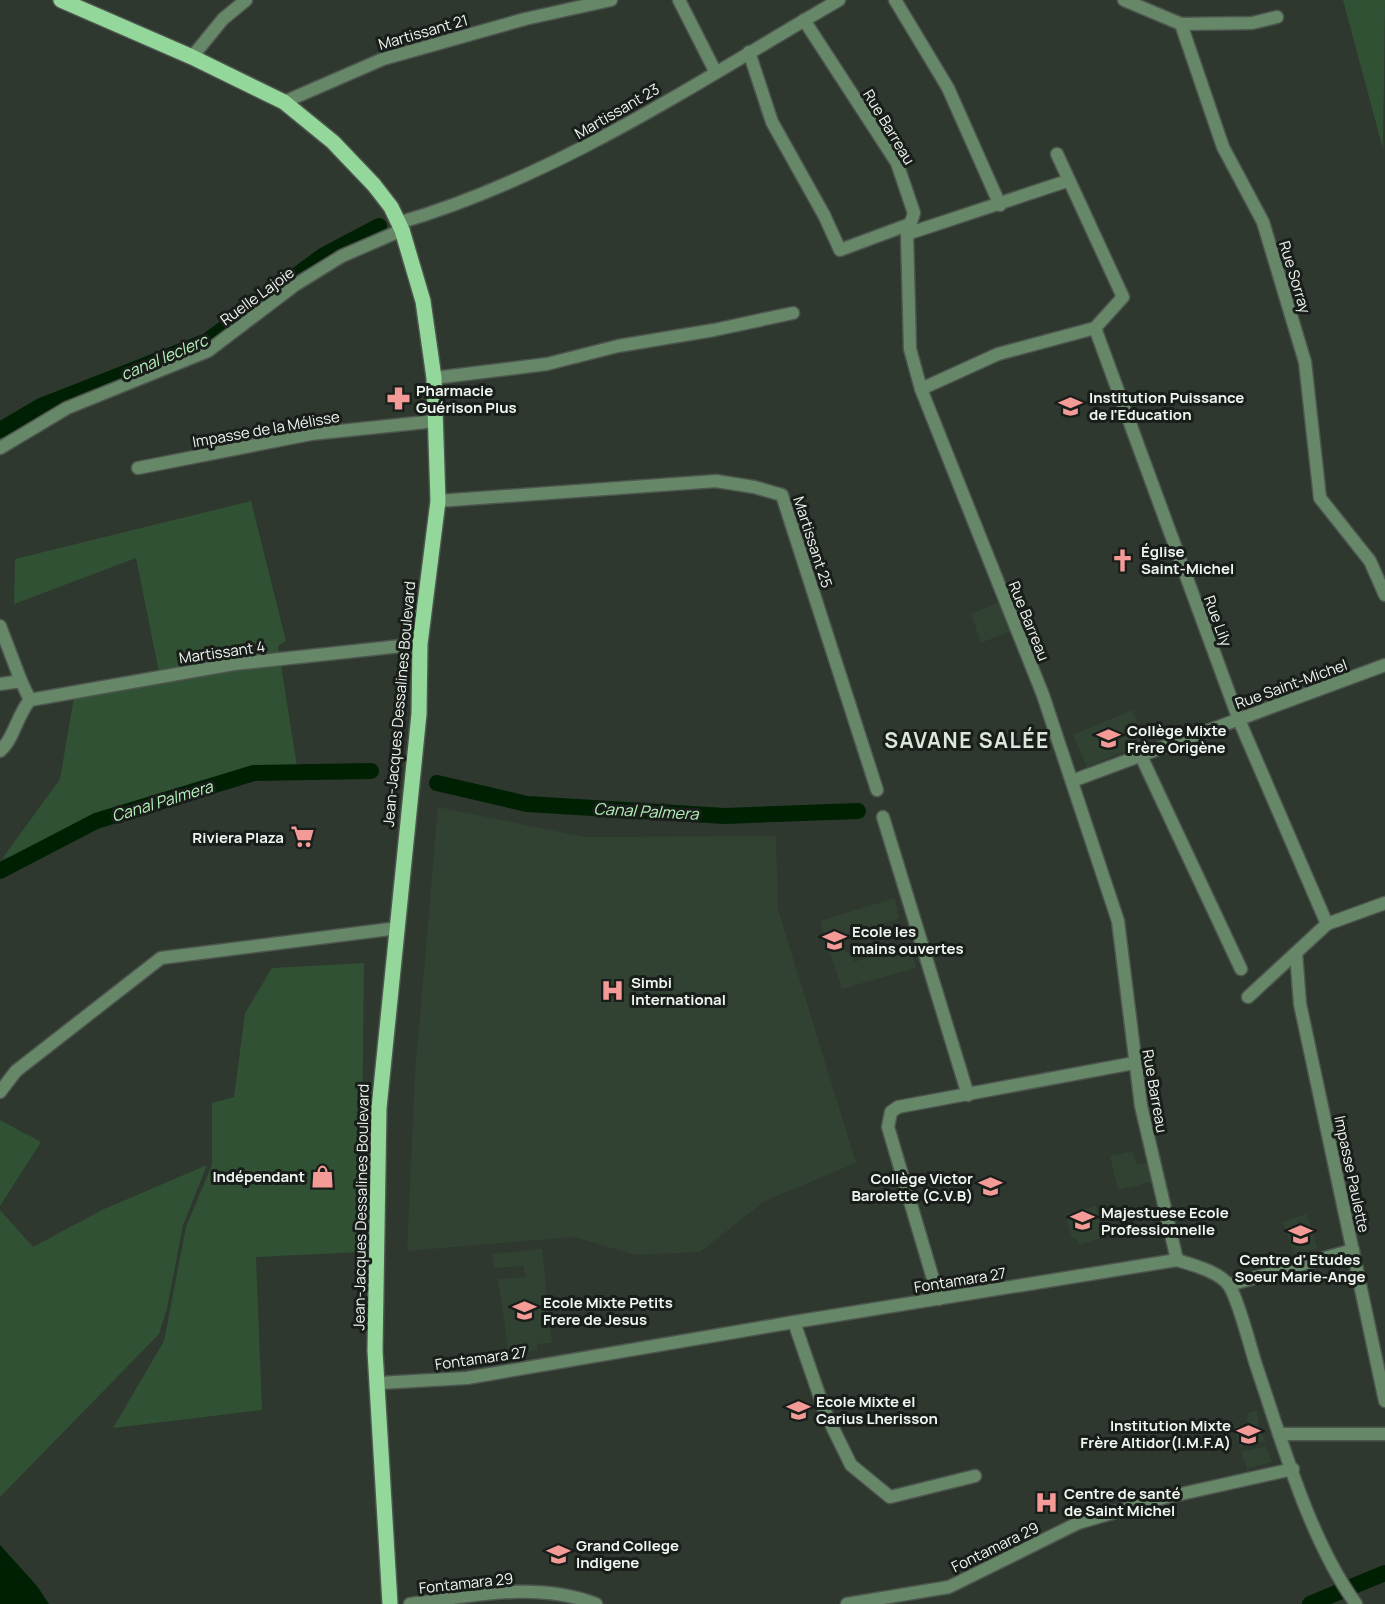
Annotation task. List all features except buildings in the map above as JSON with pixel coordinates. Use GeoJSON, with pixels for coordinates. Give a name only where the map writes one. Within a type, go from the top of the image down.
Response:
{"type":"FeatureCollection","features":[{"type":"Feature","properties":{"kind":"main road","name":"Jean-Jacques Dessalines Boulevard"},"geometry":{"type":"LineString","coordinates":[[61,0],[192,57],[284,102],[333,142],[374,185],[391,207],[400,226],[423,302],[434,378],[438,501],[420,644],[419,714],[379,1108],[375,1351],[379,1383],[390,1604]]}},
{"type":"Feature","properties":{"kind":"street"},"geometry":{"type":"LineString","coordinates":[[192,57],[223,19],[246,0]]}},
{"type":"Feature","properties":{"kind":"street","name":"Martissant 21"},"geometry":{"type":"LineString","coordinates":[[284,102],[382,58],[611,0]]}},
{"type":"Feature","properties":{"kind":"street"},"geometry":{"type":"LineString","coordinates":[[679,0],[715,71]]}},
{"type":"Feature","properties":{"kind":"street","name":"Martissant 23"},"geometry":{"type":"LineString","coordinates":[[400,226],[448,208],[583,149],[839,0]]}},
{"type":"Feature","properties":{"kind":"street"},"geometry":{"type":"LineString","coordinates":[[895,0],[948,88],[1000,205]]}},
{"type":"Feature","properties":{"kind":"street"},"geometry":{"type":"LineString","coordinates":[[1124,0],[1181,24],[1252,23],[1277,17]]}},
{"type":"Feature","properties":{"kind":"street","name":"Rue Barreau"},"geometry":{"type":"LineString","coordinates":[[804,20],[897,163],[914,213],[908,229],[910,349],[921,389],[1043,695],[1118,921],[1141,1106],[1177,1260]]}},
{"type":"Feature","properties":{"kind":"street","name":"Rue Sorray"},"geometry":{"type":"LineString","coordinates":[[1181,24],[1223,147],[1263,222],[1305,362],[1320,498],[1370,561],[1385,595]]}},
{"type":"Feature","properties":{"kind":"street"},"geometry":{"type":"LineString","coordinates":[[749,52],[772,122],[824,214],[840,250],[908,229],[1000,205],[1067,181]]}},
{"type":"Feature","properties":{"kind":"street"},"geometry":{"type":"LineString","coordinates":[[921,389],[998,354],[1095,328],[1123,297],[1067,181],[1057,154]]}},
{"type":"Feature","properties":{"kind":"street","name":"Ruelle Lajoie"},"geometry":{"type":"LineString","coordinates":[[0,448],[66,408],[208,351],[295,285],[342,255],[400,226]]}},
{"type":"Feature","properties":{"kind":"street"},"geometry":{"type":"LineString","coordinates":[[434,378],[547,364],[618,346],[714,330],[792,313]]}},
{"type":"Feature","properties":{"kind":"street","name":"Rue Lily"},"geometry":{"type":"LineString","coordinates":[[1095,328],[1239,720],[1328,924]]}},
{"type":"Feature","properties":{"kind":"street","name":"Impasse de la Mélisse"},"geometry":{"type":"LineString","coordinates":[[138,468],[311,434],[436,421]]}},
{"type":"Feature","properties":{"kind":"street","name":"Martissant 25"},"geometry":{"type":"LineString","coordinates":[[438,501],[716,481],[754,487],[782,495],[877,790]]}},
{"type":"Feature","properties":{"kind":"street"},"geometry":{"type":"LineString","coordinates":[[0,626],[30,700],[20,712],[5,747],[0,751]]}},
{"type":"Feature","properties":{"kind":"street","name":"Martissant 4"},"geometry":{"type":"LineString","coordinates":[[30,700],[234,664],[420,644]]}},
{"type":"Feature","properties":{"kind":"street","name":"Rue Saint-Michel"},"geometry":{"type":"LineString","coordinates":[[1072,781],[1385,665]]}},
{"type":"Feature","properties":{"kind":"street"},"geometry":{"type":"LineString","coordinates":[[0,684],[21,681]]}},
{"type":"Feature","properties":{"kind":"street"},"geometry":{"type":"LineString","coordinates":[[1141,756],[1241,969]]}},
{"type":"Feature","properties":{"kind":"street"},"geometry":{"type":"LineString","coordinates":[[884,817],[968,1095]]}},
{"type":"Feature","properties":{"kind":"street"},"geometry":{"type":"LineString","coordinates":[[1248,998],[1328,924],[1385,903]]}},
{"type":"Feature","properties":{"kind":"street"},"geometry":{"type":"LineString","coordinates":[[0,1092],[16,1071],[161,958],[398,928]]}},
{"type":"Feature","properties":{"kind":"street","name":"Impasse Paulette"},"geometry":{"type":"LineString","coordinates":[[1296,953],[1300,1004],[1385,1401]]}},
{"type":"Feature","properties":{"kind":"street"},"geometry":{"type":"LineString","coordinates":[[939,1299],[888,1127],[889,1117],[898,1107],[1134,1062]]}},
{"type":"Feature","properties":{"kind":"street"},"geometry":{"type":"LineString","coordinates":[[1353,1250],[1229,1285],[1293,1469],[1339,1581],[1356,1604]]}},
{"type":"Feature","properties":{"kind":"street","name":"Fontamara 27"},"geometry":{"type":"LineString","coordinates":[[379,1383],[467,1378],[1177,1260],[1198,1266],[1229,1285]]}},
{"type":"Feature","properties":{"kind":"street"},"geometry":{"type":"LineString","coordinates":[[794,1322],[825,1412],[851,1465],[890,1497],[975,1476]]}},
{"type":"Feature","properties":{"kind":"street"},"geometry":{"type":"LineString","coordinates":[[1280,1434],[1385,1434]]}},
{"type":"Feature","properties":{"kind":"street","name":"Fontamara 29"},"geometry":{"type":"LineString","coordinates":[[847,1604],[949,1587],[1078,1523],[1163,1498],[1293,1469]]}},
{"type":"Feature","properties":{"kind":"street","name":"Fontamara 29"},"geometry":{"type":"LineString","coordinates":[[410,1604],[503,1592],[576,1597],[596,1604]]}},
{"type":"Feature","properties":{"kind":"shaded area"},"geometry":{"type":"Polygon","coordinates":[[[1343,0],[1385,0],[1383,149],[1343,0]]]}},
{"type":"Feature","properties":{"kind":"shaded area"},"geometry":{"type":"Polygon","coordinates":[[[251,501],[286,641],[278,646],[298,773],[263,775],[2,859],[60,779],[74,697],[161,682],[136,558],[14,604],[15,559],[251,501]]]}},
{"type":"Feature","properties":{"kind":"shaded area"},"geometry":{"type":"Polygon","coordinates":[[[1002,601],[1013,630],[981,643],[971,614],[1002,601]]]}},
{"type":"Feature","properties":{"kind":"shaded area","name":"Collège Mixte Frère Origène"},"geometry":{"type":"Polygon","coordinates":[[[1132,710],[1146,742],[1087,767],[1073,735],[1132,710]]]}},
{"type":"Feature","properties":{"kind":"shaded area","name":"Simbi International"},"geometry":{"type":"Polygon","coordinates":[[[438,807],[584,837],[776,836],[778,909],[856,1163],[765,1201],[700,1252],[635,1255],[574,1237],[407,1251],[415,1074],[438,807]]]}},
{"type":"Feature","properties":{"kind":"shaded area","name":"Ecole les mains ouvertes"},"geometry":{"type":"Polygon","coordinates":[[[895,898],[899,918],[839,937],[846,953],[851,953],[854,962],[909,944],[916,968],[842,989],[820,921],[895,898]]]}},
{"type":"Feature","properties":{"kind":"shaded area"},"geometry":{"type":"Polygon","coordinates":[[[364,963],[361,1252],[256,1257],[262,1410],[113,1428],[164,1341],[186,1227],[212,1165],[212,1103],[234,1097],[245,1013],[272,968],[364,963]]]}},
{"type":"Feature","properties":{"kind":"shaded area"},"geometry":{"type":"Polygon","coordinates":[[[0,1120],[41,1142],[0,1206],[0,1120]]]}},
{"type":"Feature","properties":{"kind":"shaded area"},"geometry":{"type":"Polygon","coordinates":[[[1133,1151],[1136,1164],[1149,1163],[1155,1181],[1118,1190],[1110,1156],[1133,1151]]]}},
{"type":"Feature","properties":{"kind":"shaded area"},"geometry":{"type":"Polygon","coordinates":[[[207,1165],[183,1225],[167,1308],[159,1334],[0,1497],[0,1210],[33,1247],[102,1210],[207,1165]]]}},
{"type":"Feature","properties":{"kind":"shaded area","name":"Majestuese Ecole Professionnelle"},"geometry":{"type":"Polygon","coordinates":[[[1096,1206],[1103,1237],[1079,1245],[1076,1238],[1072,1238],[1065,1214],[1096,1206]]]}},
{"type":"Feature","properties":{"kind":"shaded area","name":"Centre d' Etudes Soeur Marie-Ange"},"geometry":{"type":"Polygon","coordinates":[[[1307,1214],[1317,1248],[1294,1255],[1283,1222],[1307,1214]]]}},
{"type":"Feature","properties":{"kind":"shaded area","name":"Ecole Mixte Petits Frere de Jesus"},"geometry":{"type":"Polygon","coordinates":[[[542,1249],[552,1343],[537,1344],[537,1350],[524,1352],[522,1347],[508,1348],[498,1279],[526,1277],[523,1266],[494,1268],[492,1254],[542,1249]]]}},
{"type":"Feature","properties":{"kind":"shaded area","name":"Institution Mixte Frère Altidor(I.M.F.A)"},"geometry":{"type":"Polygon","coordinates":[[[1257,1410],[1259,1427],[1265,1441],[1240,1447],[1234,1427],[1248,1424],[1247,1413],[1257,1410]]]}},
{"type":"Feature","properties":{"kind":"shaded area"},"geometry":{"type":"Polygon","coordinates":[[[1266,1446],[1272,1462],[1247,1469],[1241,1452],[1266,1446]]]}},
{"type":"Feature","properties":{"kind":"shaded area"},"geometry":{"type":"Polygon","coordinates":[[[0,1545],[37,1586],[49,1604],[0,1604],[0,1545]]]}},
{"type":"Feature","properties":{"kind":"waterway","name":"canal leclerc"},"geometry":{"type":"LineString","coordinates":[[0,430],[41,406],[207,341],[324,255],[379,226]]}},
{"type":"Feature","properties":{"kind":"waterway","name":"Canal Palmera"},"geometry":{"type":"LineString","coordinates":[[0,871],[96,821],[254,773],[371,771]]}},
{"type":"Feature","properties":{"kind":"waterway","name":"Canal Palmera"},"geometry":{"type":"LineString","coordinates":[[437,783],[527,804],[725,816],[858,811]]}},
{"type":"Feature","properties":{"kind":"waterway"},"geometry":{"type":"LineString","coordinates":[[1310,1604],[1385,1573]]}},
{"type":"Feature","properties":{"kind":"place","name":"Pharmacie Guérison Plus"},"geometry":{"type":"Point","coordinates":[398,399]}},
{"type":"Feature","properties":{"kind":"place","name":"Institution Puissance de l'Education"},"geometry":{"type":"Point","coordinates":[1071,406]}},
{"type":"Feature","properties":{"kind":"place","name":"Église Saint-Michel"},"geometry":{"type":"Point","coordinates":[1123,560]}},
{"type":"Feature","properties":{"kind":"place","name":"Collège Mixte Frère Origène"},"geometry":{"type":"Point","coordinates":[1109,739]}},
{"type":"Feature","properties":{"kind":"place","name":"Riviera Plaza"},"geometry":{"type":"Point","coordinates":[302,837]}},
{"type":"Feature","properties":{"kind":"place","name":"Ecole les mains ouvertes"},"geometry":{"type":"Point","coordinates":[834,940]}},
{"type":"Feature","properties":{"kind":"place","name":"Simbi International"},"geometry":{"type":"Point","coordinates":[613,991]}},
{"type":"Feature","properties":{"kind":"place","name":"Indépendant"},"geometry":{"type":"Point","coordinates":[323,1176]}},
{"type":"Feature","properties":{"kind":"place","name":"Collège Victor Barolette (C.V.B)"},"geometry":{"type":"Point","coordinates":[991,1187]}},
{"type":"Feature","properties":{"kind":"place","name":"Majestuese Ecole Professionnelle"},"geometry":{"type":"Point","coordinates":[1083,1221]}},
{"type":"Feature","properties":{"kind":"place","name":"Centre d' Etudes Soeur Marie-Ange"},"geometry":{"type":"Point","coordinates":[1300,1235]}},
{"type":"Feature","properties":{"kind":"place","name":"Ecole Mixte Petits Frere de Jesus"},"geometry":{"type":"Point","coordinates":[525,1311]}},
{"type":"Feature","properties":{"kind":"place","name":"Ecole Mixte el Carius Lherisson"},"geometry":{"type":"Point","coordinates":[798,1410]}},
{"type":"Feature","properties":{"kind":"place","name":"Institution Mixte Frère Altidor(I.M.F.A)"},"geometry":{"type":"Point","coordinates":[1249,1434]}},
{"type":"Feature","properties":{"kind":"place","name":"Centre de santé de Saint Michel"},"geometry":{"type":"Point","coordinates":[1046,1502]}},
{"type":"Feature","properties":{"kind":"place","name":"Grand College Indigene"},"geometry":{"type":"Point","coordinates":[558,1554]}},
{"type":"Feature","properties":{"kind":"district","name":"SAVANE SALÉE"},"geometry":{"type":"Point","coordinates":[967,740]}}]}
